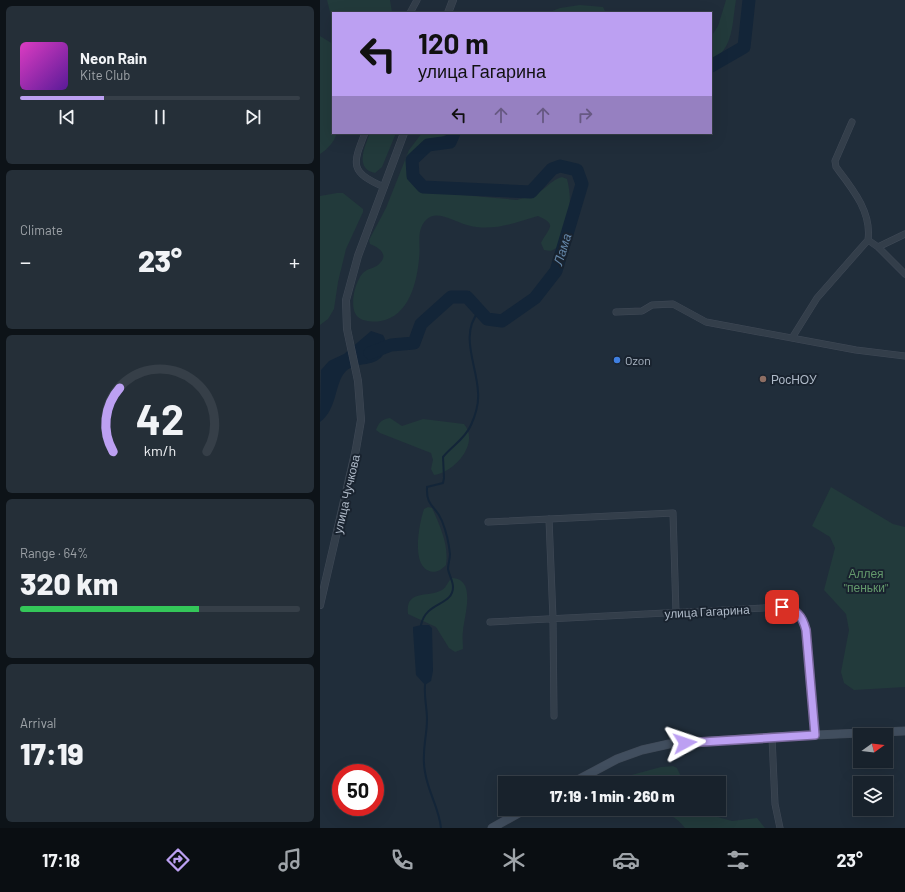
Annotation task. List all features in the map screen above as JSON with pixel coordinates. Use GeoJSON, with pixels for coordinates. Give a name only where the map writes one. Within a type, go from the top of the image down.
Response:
{"type":"FeatureCollection","features":[{"type":"Feature","properties":{"kind":"main road"},"geometry":{"type":"LineString","coordinates":[[585,776],[617,759],[642,750],[669,744],[772,737],[905,732]]}},
{"type":"Feature","properties":{"kind":"main road"},"geometry":{"type":"LineString","coordinates":[[492,828],[513,816]]}},
{"type":"Feature","properties":{"kind":"street"},"geometry":{"type":"LineString","coordinates":[[411,12],[418,0]]}},
{"type":"Feature","properties":{"kind":"street"},"geometry":{"type":"LineString","coordinates":[[448,12],[453,0]]}},
{"type":"Feature","properties":{"kind":"street"},"geometry":{"type":"LineString","coordinates":[[792,338],[817,298],[868,240],[868,229],[860,199],[836,167],[835,161],[852,122]]}},
{"type":"Feature","properties":{"kind":"street"},"geometry":{"type":"LineString","coordinates":[[365,134],[357,156],[356,166],[361,175],[384,187]]}},
{"type":"Feature","properties":{"kind":"street","name":"улица Чучкова"},"geometry":{"type":"LineString","coordinates":[[320,605],[359,435],[361,413],[358,381],[345,314],[349,287],[358,256],[404,134]]}},
{"type":"Feature","properties":{"kind":"street"},"geometry":{"type":"LineString","coordinates":[[878,247],[905,234]]}},
{"type":"Feature","properties":{"kind":"street"},"geometry":{"type":"LineString","coordinates":[[868,240],[878,247],[905,274]]}},
{"type":"Feature","properties":{"kind":"street"},"geometry":{"type":"LineString","coordinates":[[616,312],[642,311],[652,305],[673,304],[706,322],[856,350],[905,356]]}},
{"type":"Feature","properties":{"kind":"street"},"geometry":{"type":"LineString","coordinates":[[488,522],[673,513],[676,613]]}},
{"type":"Feature","properties":{"kind":"street"},"geometry":{"type":"LineString","coordinates":[[549,519],[553,619],[554,716]]}},
{"type":"Feature","properties":{"kind":"street","name":"улица Гагарина"},"geometry":{"type":"LineString","coordinates":[[490,622],[782,607],[797,612],[803,618],[806,630],[815,735]]}},
{"type":"Feature","properties":{"kind":"street"},"geometry":{"type":"LineString","coordinates":[[772,737],[775,804],[780,828]]}},
{"type":"Feature","properties":{"kind":"green space"},"geometry":{"type":"Polygon","coordinates":[[[327,0],[390,0],[392,12],[332,12],[331,16],[327,0]]]}},
{"type":"Feature","properties":{"kind":"green space"},"geometry":{"type":"Polygon","coordinates":[[[726,0],[736,0],[731,34],[728,42],[724,50],[712,59],[712,35],[718,26],[726,0]]]}},
{"type":"Feature","properties":{"kind":"green space"},"geometry":{"type":"Polygon","coordinates":[[[580,5],[603,7],[606,12],[550,12],[560,8],[580,5]]]}},
{"type":"Feature","properties":{"kind":"green space"},"geometry":{"type":"Polygon","coordinates":[[[320,36],[332,43],[332,134],[336,134],[326,150],[320,154],[320,36]]]}},
{"type":"Feature","properties":{"kind":"green space"},"geometry":{"type":"Polygon","coordinates":[[[370,134],[396,134],[382,167],[375,173],[369,171],[365,167],[363,162],[364,150],[370,134]]]}},
{"type":"Feature","properties":{"kind":"green space"},"geometry":{"type":"Polygon","coordinates":[[[421,134],[446,134],[420,148],[411,158],[409,166],[414,183],[423,190],[429,192],[517,200],[536,193],[562,177],[567,179],[570,206],[558,247],[551,251],[544,250],[541,243],[549,230],[550,224],[538,216],[512,224],[485,228],[467,225],[440,216],[429,217],[422,225],[419,239],[419,259],[416,278],[410,297],[405,305],[391,318],[381,321],[363,320],[358,317],[353,307],[353,301],[358,281],[364,272],[378,265],[383,257],[381,251],[370,244],[369,240],[386,208],[409,150],[421,134]]]}},
{"type":"Feature","properties":{"kind":"green space"},"geometry":{"type":"Polygon","coordinates":[[[343,193],[363,209],[363,212],[346,249],[338,282],[334,309],[328,319],[320,325],[320,196],[343,193]]]}},
{"type":"Feature","properties":{"kind":"green space"},"geometry":{"type":"Polygon","coordinates":[[[390,418],[402,426],[423,419],[464,424],[468,432],[469,440],[467,448],[457,463],[442,473],[434,475],[431,469],[433,460],[431,453],[380,433],[376,430],[381,421],[390,418]]]}},
{"type":"Feature","properties":{"kind":"green space","name":"Аллея \"пеньки\""},"geometry":{"type":"Polygon","coordinates":[[[831,487],[893,524],[905,527],[905,687],[854,690],[844,683],[841,672],[849,630],[846,614],[824,590],[835,548],[830,537],[812,526],[831,487]]]}},
{"type":"Feature","properties":{"kind":"green space"},"geometry":{"type":"Polygon","coordinates":[[[428,507],[432,508],[438,522],[445,543],[447,558],[446,565],[435,572],[427,570],[422,566],[418,551],[420,524],[424,509],[428,507]]]}},
{"type":"Feature","properties":{"kind":"green space"},"geometry":{"type":"Polygon","coordinates":[[[452,578],[460,580],[467,591],[463,649],[455,652],[449,648],[436,627],[408,614],[408,606],[410,601],[419,596],[442,590],[452,578]]]}},
{"type":"Feature","properties":{"kind":"green space"},"geometry":{"type":"Polygon","coordinates":[[[673,766],[677,768],[681,776],[628,776],[661,767],[673,766]]]}},
{"type":"Feature","properties":{"kind":"green space"},"geometry":{"type":"Polygon","coordinates":[[[671,816],[714,816],[732,821],[757,818],[765,828],[685,828],[671,816]]]}},
{"type":"Feature","properties":{"kind":"water"},"geometry":{"type":"Polygon","coordinates":[[[371,331],[383,335],[386,344],[384,353],[377,361],[356,366],[346,371],[339,382],[330,410],[326,417],[320,422],[321,370],[329,361],[344,354],[371,331]]]}},
{"type":"Feature","properties":{"kind":"water"},"geometry":{"type":"Polygon","coordinates":[[[429,625],[432,628],[433,671],[431,681],[425,685],[416,675],[413,630],[413,627],[429,625]]]}},
{"type":"Feature","properties":{"kind":"waterway","name":"Лама"},"geometry":{"type":"LineString","coordinates":[[712,65],[744,47],[749,0]]}},
{"type":"Feature","properties":{"kind":"waterway","name":"Лама"},"geometry":{"type":"LineString","coordinates":[[370,353],[391,345],[414,343],[421,324],[451,297],[467,297],[487,319],[502,321],[535,298],[556,271],[582,184],[577,170],[560,166],[552,169],[531,192],[423,187],[413,176],[412,160],[428,145],[450,142],[454,134]]}},
{"type":"Feature","properties":{"kind":"waterway"},"geometry":{"type":"LineString","coordinates":[[421,625],[428,612],[433,607],[449,598],[452,593],[453,587],[448,569],[450,554],[446,533],[440,516],[428,499],[427,487],[443,483],[443,457],[468,430],[475,413],[478,392],[471,350],[470,330],[473,320],[479,311]]}},
{"type":"Feature","properties":{"kind":"waterway"},"geometry":{"type":"LineString","coordinates":[[425,685],[427,719],[424,765],[426,779],[438,814],[441,828]]}},
{"type":"Feature","properties":{"kind":"place","name":"Ozon"},"geometry":{"type":"Point","coordinates":[617,360]}},
{"type":"Feature","properties":{"kind":"place","name":"РосНОУ"},"geometry":{"type":"Point","coordinates":[763,379]}},
{"type":"Feature","properties":{"kind":"route"},"geometry":{"type":"LineString","coordinates":[[685,743],[815,735],[806,630],[803,618],[792,609],[782,607]]}}]}
